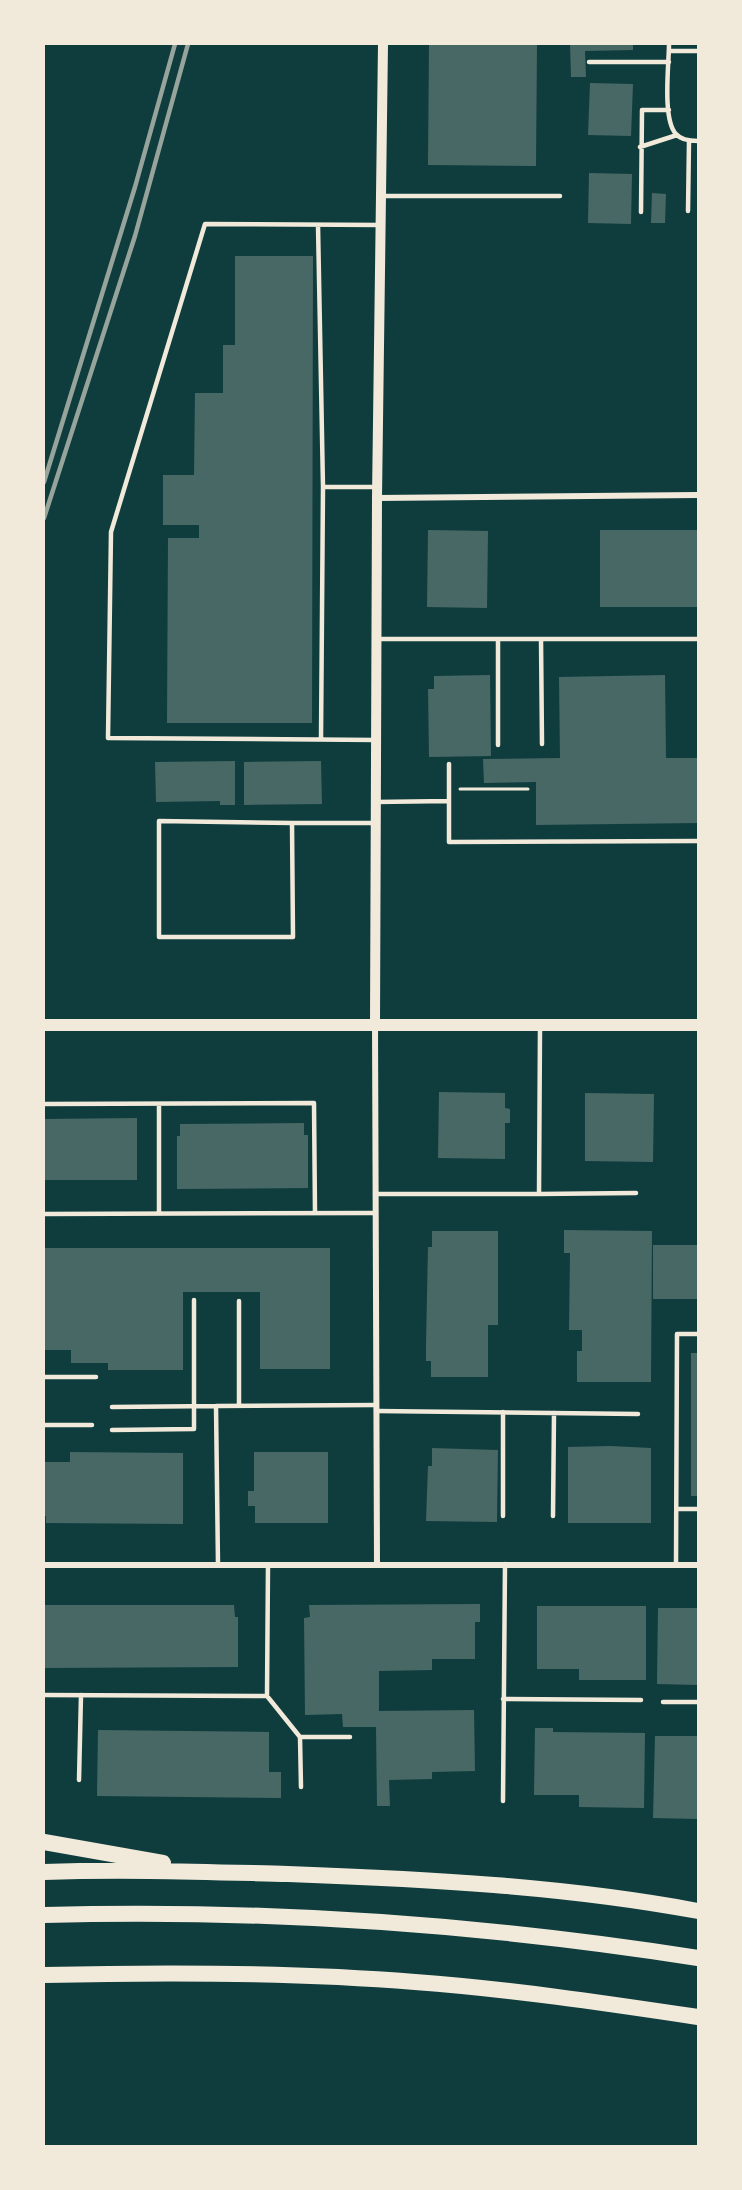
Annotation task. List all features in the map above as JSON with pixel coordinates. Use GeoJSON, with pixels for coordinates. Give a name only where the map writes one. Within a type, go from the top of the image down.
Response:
{"type":"FeatureCollection","features":[{"type":"Feature","properties":{"kind":"highway"},"geometry":{"type":"LineString","coordinates":[[44,1842],[217,1872]]}},
{"type":"Feature","properties":{"kind":"highway"},"geometry":{"type":"LineString","coordinates":[[44,1872],[217,1872],[457,1883],[551,1892],[699,1911]]}},
{"type":"Feature","properties":{"kind":"highway"},"geometry":{"type":"LineString","coordinates":[[44,1915],[262,1916],[431,1926],[633,1948],[699,1958]]}},
{"type":"Feature","properties":{"kind":"highway"},"geometry":{"type":"LineString","coordinates":[[44,1975],[185,1971],[415,1982],[561,1997],[699,2017]]}},
{"type":"Feature","properties":{"kind":"main road"},"geometry":{"type":"LineString","coordinates":[[44,1025],[699,1025]]}},
{"type":"Feature","properties":{"kind":"street"},"geometry":{"type":"LineString","coordinates":[[377,1564],[375,802],[383,44]]}},
{"type":"Feature","properties":{"kind":"street"},"geometry":{"type":"LineString","coordinates":[[377,493],[699,495]]}},
{"type":"Feature","properties":{"kind":"street"},"geometry":{"type":"LineString","coordinates":[[44,1565],[699,1564]]}},
{"type":"Feature","properties":{"kind":"lane"},"geometry":{"type":"LineString","coordinates":[[669,44],[669,121],[676,135],[689,141],[699,141]]}},
{"type":"Feature","properties":{"kind":"lane"},"geometry":{"type":"LineString","coordinates":[[669,51],[699,51]]}},
{"type":"Feature","properties":{"kind":"lane"},"geometry":{"type":"LineString","coordinates":[[589,62],[669,62]]}},
{"type":"Feature","properties":{"kind":"lane"},"geometry":{"type":"LineString","coordinates":[[641,212],[642,110],[669,110]]}},
{"type":"Feature","properties":{"kind":"lane"},"geometry":{"type":"LineString","coordinates":[[640,147],[676,135]]}},
{"type":"Feature","properties":{"kind":"lane"},"geometry":{"type":"LineString","coordinates":[[688,211],[689,141]]}},
{"type":"Feature","properties":{"kind":"lane"},"geometry":{"type":"LineString","coordinates":[[381,196],[560,196]]}},
{"type":"Feature","properties":{"kind":"lane"},"geometry":{"type":"LineString","coordinates":[[376,740],[108,738],[111,532],[205,224],[381,225]]}},
{"type":"Feature","properties":{"kind":"lane"},"geometry":{"type":"LineString","coordinates":[[318,225],[323,487],[321,740]]}},
{"type":"Feature","properties":{"kind":"lane"},"geometry":{"type":"LineString","coordinates":[[323,487],[377,493]]}},
{"type":"Feature","properties":{"kind":"lane"},"geometry":{"type":"LineString","coordinates":[[376,639],[699,639]]}},
{"type":"Feature","properties":{"kind":"lane"},"geometry":{"type":"LineString","coordinates":[[498,639],[498,745]]}},
{"type":"Feature","properties":{"kind":"lane"},"geometry":{"type":"LineString","coordinates":[[541,639],[542,744]]}},
{"type":"Feature","properties":{"kind":"lane"},"geometry":{"type":"LineString","coordinates":[[450,764],[449,842],[699,841]]}},
{"type":"Feature","properties":{"kind":"lane"},"geometry":{"type":"LineString","coordinates":[[375,802],[449,801]]}},
{"type":"Feature","properties":{"kind":"lane"},"geometry":{"type":"LineString","coordinates":[[292,823],[293,937],[159,937],[159,821],[375,824]]}},
{"type":"Feature","properties":{"kind":"lane"},"geometry":{"type":"LineString","coordinates":[[539,1194],[540,1025]]}},
{"type":"Feature","properties":{"kind":"lane"},"geometry":{"type":"LineString","coordinates":[[44,1104],[314,1103],[315,1212]]}},
{"type":"Feature","properties":{"kind":"lane"},"geometry":{"type":"LineString","coordinates":[[159,1104],[159,1213]]}},
{"type":"Feature","properties":{"kind":"lane"},"geometry":{"type":"LineString","coordinates":[[375,1194],[636,1193]]}},
{"type":"Feature","properties":{"kind":"lane"},"geometry":{"type":"LineString","coordinates":[[44,1214],[375,1212]]}},
{"type":"Feature","properties":{"kind":"lane"},"geometry":{"type":"LineString","coordinates":[[111,1430],[194,1429],[194,1300]]}},
{"type":"Feature","properties":{"kind":"lane"},"geometry":{"type":"LineString","coordinates":[[238,1301],[239,1406]]}},
{"type":"Feature","properties":{"kind":"lane"},"geometry":{"type":"LineString","coordinates":[[676,1564],[677,1334],[699,1334]]}},
{"type":"Feature","properties":{"kind":"lane"},"geometry":{"type":"LineString","coordinates":[[44,1377],[96,1377]]}},
{"type":"Feature","properties":{"kind":"lane"},"geometry":{"type":"LineString","coordinates":[[112,1407],[239,1406],[638,1414]]}},
{"type":"Feature","properties":{"kind":"lane"},"geometry":{"type":"LineString","coordinates":[[216,1407],[218,1565]]}},
{"type":"Feature","properties":{"kind":"lane"},"geometry":{"type":"LineString","coordinates":[[503,1412],[503,1516]]}},
{"type":"Feature","properties":{"kind":"lane"},"geometry":{"type":"LineString","coordinates":[[553,1516],[554,1413]]}},
{"type":"Feature","properties":{"kind":"lane"},"geometry":{"type":"LineString","coordinates":[[44,1425],[92,1425]]}},
{"type":"Feature","properties":{"kind":"lane"},"geometry":{"type":"LineString","coordinates":[[676,1509],[699,1509]]}},
{"type":"Feature","properties":{"kind":"lane"},"geometry":{"type":"LineString","coordinates":[[503,1802],[505,1564]]}},
{"type":"Feature","properties":{"kind":"lane"},"geometry":{"type":"LineString","coordinates":[[268,1565],[267,1696],[300,1737],[301,1787]]}},
{"type":"Feature","properties":{"kind":"lane"},"geometry":{"type":"LineString","coordinates":[[44,1695],[267,1696]]}},
{"type":"Feature","properties":{"kind":"lane"},"geometry":{"type":"LineString","coordinates":[[79,1780],[81,1695]]}},
{"type":"Feature","properties":{"kind":"lane"},"geometry":{"type":"LineString","coordinates":[[503,1699],[641,1700]]}},
{"type":"Feature","properties":{"kind":"lane"},"geometry":{"type":"LineString","coordinates":[[663,1702],[699,1702]]}},
{"type":"Feature","properties":{"kind":"lane"},"geometry":{"type":"LineString","coordinates":[[300,1737],[350,1737]]}},
{"type":"Feature","properties":{"kind":"path"},"geometry":{"type":"LineString","coordinates":[[458,789],[528,789]]}},
{"type":"Feature","properties":{"kind":"building"},"geometry":{"type":"Polygon","coordinates":[[[429,44],[537,44],[536,166],[428,165],[429,44]]]}},
{"type":"Feature","properties":{"kind":"building"},"geometry":{"type":"Polygon","coordinates":[[[570,44],[633,44],[633,50],[585,51],[586,77],[571,77],[570,44]]]}},
{"type":"Feature","properties":{"kind":"building"},"geometry":{"type":"Polygon","coordinates":[[[590,83],[633,84],[631,136],[588,135],[590,83]]]}},
{"type":"Feature","properties":{"kind":"building"},"geometry":{"type":"Polygon","coordinates":[[[589,173],[632,174],[631,224],[588,223],[589,173]]]}},
{"type":"Feature","properties":{"kind":"building"},"geometry":{"type":"Polygon","coordinates":[[[652,193],[666,194],[665,223],[651,223],[652,193]]]}},
{"type":"Feature","properties":{"kind":"building"},"geometry":{"type":"Polygon","coordinates":[[[235,256],[313,256],[312,723],[167,723],[168,538],[199,538],[199,525],[163,525],[163,475],[194,475],[195,393],[223,393],[223,345],[235,345],[235,256]]]}},
{"type":"Feature","properties":{"kind":"building"},"geometry":{"type":"Polygon","coordinates":[[[428,530],[488,531],[487,608],[427,607],[428,530]]]}},
{"type":"Feature","properties":{"kind":"building"},"geometry":{"type":"Polygon","coordinates":[[[600,530],[698,530],[698,607],[600,607],[600,530]]]}},
{"type":"Feature","properties":{"kind":"building"},"geometry":{"type":"Polygon","coordinates":[[[490,675],[491,756],[429,757],[428,689],[434,689],[434,676],[490,675]]]}},
{"type":"Feature","properties":{"kind":"building"},"geometry":{"type":"Polygon","coordinates":[[[665,675],[666,758],[698,758],[698,823],[536,825],[536,782],[484,783],[483,759],[560,758],[559,677],[665,675]]]}},
{"type":"Feature","properties":{"kind":"building"},"geometry":{"type":"Polygon","coordinates":[[[235,761],[235,805],[220,805],[220,801],[156,802],[155,762],[235,761]]]}},
{"type":"Feature","properties":{"kind":"building"},"geometry":{"type":"Polygon","coordinates":[[[321,761],[322,804],[244,805],[244,762],[321,761]]]}},
{"type":"Feature","properties":{"kind":"building"},"geometry":{"type":"Polygon","coordinates":[[[439,1092],[505,1093],[505,1108],[510,1109],[510,1123],[505,1123],[505,1159],[438,1158],[439,1092]]]}},
{"type":"Feature","properties":{"kind":"building"},"geometry":{"type":"Polygon","coordinates":[[[585,1093],[654,1094],[653,1162],[585,1161],[585,1093]]]}},
{"type":"Feature","properties":{"kind":"building"},"geometry":{"type":"Polygon","coordinates":[[[137,1118],[137,1180],[44,1180],[44,1119],[137,1118]]]}},
{"type":"Feature","properties":{"kind":"building"},"geometry":{"type":"Polygon","coordinates":[[[304,1123],[304,1135],[308,1135],[308,1188],[177,1189],[177,1136],[180,1136],[180,1124],[304,1123]]]}},
{"type":"Feature","properties":{"kind":"building"},"geometry":{"type":"Polygon","coordinates":[[[564,1230],[652,1231],[651,1382],[577,1382],[577,1351],[582,1351],[582,1330],[569,1330],[570,1253],[564,1253],[564,1230]]]}},
{"type":"Feature","properties":{"kind":"building"},"geometry":{"type":"Polygon","coordinates":[[[432,1231],[498,1231],[498,1325],[488,1325],[488,1377],[431,1377],[431,1361],[426,1361],[426,1345],[428,1247],[432,1247],[432,1231]]]}},
{"type":"Feature","properties":{"kind":"building"},"geometry":{"type":"Polygon","coordinates":[[[653,1245],[698,1245],[698,1299],[653,1299],[653,1245]]]}},
{"type":"Feature","properties":{"kind":"building"},"geometry":{"type":"Polygon","coordinates":[[[44,1248],[330,1248],[330,1369],[260,1369],[260,1292],[183,1292],[183,1370],[108,1370],[108,1363],[71,1363],[71,1350],[44,1350],[44,1248]]]}},
{"type":"Feature","properties":{"kind":"building"},"geometry":{"type":"Polygon","coordinates":[[[691,1353],[698,1353],[698,1496],[691,1496],[691,1353]]]}},
{"type":"Feature","properties":{"kind":"building"},"geometry":{"type":"Polygon","coordinates":[[[568,1447],[651,1448],[651,1523],[568,1523],[568,1447]]]}},
{"type":"Feature","properties":{"kind":"building"},"geometry":{"type":"Polygon","coordinates":[[[432,1448],[498,1450],[497,1522],[426,1521],[428,1466],[432,1466],[432,1448]]]}},
{"type":"Feature","properties":{"kind":"building"},"geometry":{"type":"Polygon","coordinates":[[[70,1452],[183,1453],[183,1524],[46,1523],[44,1462],[70,1462],[70,1452]]]}},
{"type":"Feature","properties":{"kind":"building"},"geometry":{"type":"Polygon","coordinates":[[[254,1452],[328,1452],[328,1523],[255,1523],[255,1506],[248,1506],[248,1491],[254,1491],[254,1452]]]}},
{"type":"Feature","properties":{"kind":"building"},"geometry":{"type":"Polygon","coordinates":[[[480,1604],[480,1622],[475,1622],[475,1659],[432,1659],[432,1670],[379,1671],[379,1711],[474,1710],[475,1771],[432,1772],[432,1779],[389,1780],[390,1806],[377,1806],[376,1727],[343,1727],[342,1714],[305,1715],[304,1618],[310,1617],[309,1605],[480,1604]]]}},
{"type":"Feature","properties":{"kind":"building"},"geometry":{"type":"Polygon","coordinates":[[[44,1605],[234,1605],[235,1617],[238,1617],[238,1667],[44,1668],[44,1605]]]}},
{"type":"Feature","properties":{"kind":"building"},"geometry":{"type":"Polygon","coordinates":[[[537,1606],[646,1606],[646,1680],[579,1680],[579,1669],[537,1669],[537,1606]]]}},
{"type":"Feature","properties":{"kind":"building"},"geometry":{"type":"Polygon","coordinates":[[[658,1608],[698,1608],[698,1685],[657,1684],[658,1608]]]}},
{"type":"Feature","properties":{"kind":"building"},"geometry":{"type":"Polygon","coordinates":[[[535,1728],[553,1728],[553,1732],[645,1733],[644,1808],[579,1807],[579,1795],[534,1795],[535,1728]]]}},
{"type":"Feature","properties":{"kind":"building"},"geometry":{"type":"Polygon","coordinates":[[[98,1730],[269,1732],[269,1772],[281,1772],[281,1798],[97,1796],[98,1730]]]}},
{"type":"Feature","properties":{"kind":"building"},"geometry":{"type":"Polygon","coordinates":[[[655,1736],[698,1736],[698,1819],[653,1818],[655,1736]]]}},
{"type":"Feature","properties":{"kind":"railway"},"geometry":{"type":"LineString","coordinates":[[44,482],[135,187],[175,44]]}},
{"type":"Feature","properties":{"kind":"railway"},"geometry":{"type":"LineString","coordinates":[[44,518],[135,236],[188,44]]}}]}
